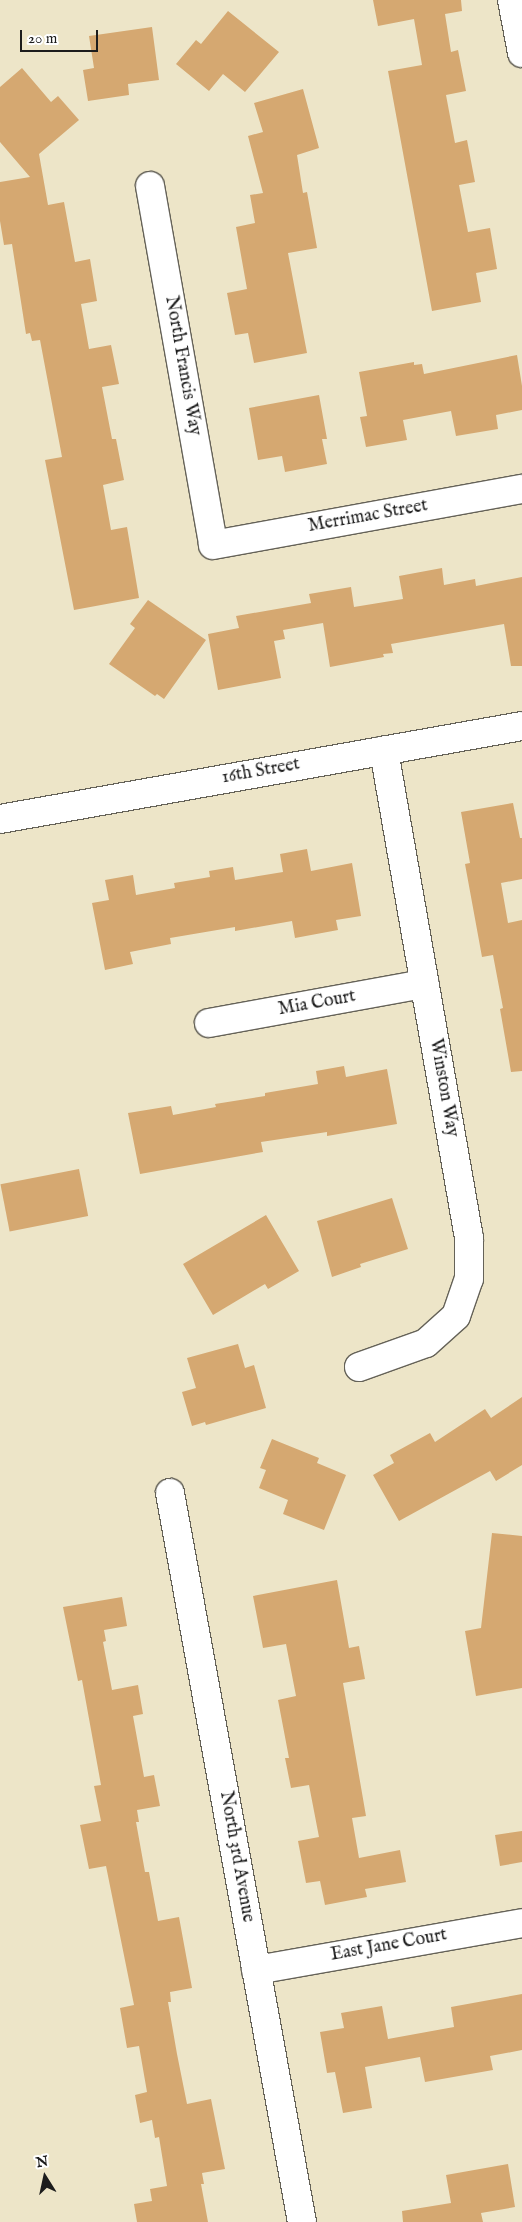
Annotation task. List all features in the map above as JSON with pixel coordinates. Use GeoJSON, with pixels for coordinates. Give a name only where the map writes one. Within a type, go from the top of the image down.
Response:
{"type":"FeatureCollection","features":[{"type":"Feature","properties":{"kind":"street"},"geometry":{"type":"LineString","coordinates":[[512,0],[522,53]]}},
{"type":"Feature","properties":{"kind":"street","name":"North Francis Way"},"geometry":{"type":"LineString","coordinates":[[150,186],[213,545]]}},
{"type":"Feature","properties":{"kind":"street","name":"Merrimac Street"},"geometry":{"type":"LineString","coordinates":[[213,545],[522,489]]}},
{"type":"Feature","properties":{"kind":"street","name":"16th Street"},"geometry":{"type":"LineString","coordinates":[[0,819],[522,726]]}},
{"type":"Feature","properties":{"kind":"street","name":"Winston Way"},"geometry":{"type":"LineString","coordinates":[[359,1367],[426,1343],[456,1316],[469,1279],[470,1238],[384,750]]}},
{"type":"Feature","properties":{"kind":"street","name":"Mia Court"},"geometry":{"type":"LineString","coordinates":[[209,1023],[424,984]]}},
{"type":"Feature","properties":{"kind":"street","name":"North 3rd Avenue"},"geometry":{"type":"LineString","coordinates":[[170,1493],[302,2222]]}},
{"type":"Feature","properties":{"kind":"street","name":"East Jane Court"},"geometry":{"type":"LineString","coordinates":[[256,1970],[522,1923]]}},
{"type":"Feature","properties":{"kind":"building"},"geometry":{"type":"Polygon","coordinates":[[[373,0],[461,0],[462,11],[445,14],[451,52],[458,50],[466,91],[446,95],[455,143],[467,140],[475,182],[459,185],[468,232],[490,228],[497,269],[476,273],[481,302],[432,311],[388,71],[422,65],[414,19],[378,26],[373,0]]]}},
{"type":"Feature","properties":{"kind":"building"},"geometry":{"type":"Polygon","coordinates":[[[228,11],[279,52],[245,92],[223,74],[209,91],[176,64],[196,40],[201,44],[228,11]]]}},
{"type":"Feature","properties":{"kind":"building"},"geometry":{"type":"Polygon","coordinates":[[[152,27],[159,80],[128,84],[129,95],[88,101],[83,70],[94,68],[89,36],[152,27]]]}},
{"type":"Feature","properties":{"kind":"building"},"geometry":{"type":"Polygon","coordinates":[[[22,68],[51,102],[58,96],[79,120],[39,154],[48,205],[64,202],[75,262],[90,259],[97,301],[81,304],[89,349],[111,345],[119,384],[102,387],[112,439],[116,439],[124,480],[103,485],[111,530],[127,527],[139,598],[74,610],[45,460],[62,457],[40,340],[32,341],[30,333],[26,334],[12,244],[4,245],[0,221],[0,182],[30,177],[0,142],[0,87],[22,68]]]}},
{"type":"Feature","properties":{"kind":"building"},"geometry":{"type":"Polygon","coordinates":[[[303,89],[319,148],[297,155],[303,193],[307,192],[317,248],[288,253],[307,353],[254,363],[248,333],[235,335],[227,293],[247,289],[236,227],[255,223],[250,195],[263,193],[248,136],[263,132],[254,103],[303,89]]]}},
{"type":"Feature","properties":{"kind":"building"},"geometry":{"type":"Polygon","coordinates":[[[517,355],[522,386],[522,410],[496,415],[498,429],[456,436],[451,411],[403,420],[407,440],[366,447],[360,417],[367,416],[359,372],[414,362],[414,365],[422,364],[424,374],[517,355]]]}},
{"type":"Feature","properties":{"kind":"building"},"geometry":{"type":"Polygon","coordinates":[[[319,395],[327,439],[322,439],[327,464],[285,472],[282,456],[258,460],[249,408],[319,395]]]}},
{"type":"Feature","properties":{"kind":"building"},"geometry":{"type":"Polygon","coordinates":[[[442,568],[444,585],[475,579],[476,586],[522,577],[522,666],[511,666],[504,624],[391,644],[393,653],[383,654],[384,657],[330,667],[323,623],[283,630],[285,639],[274,641],[281,678],[218,690],[208,634],[239,628],[236,616],[311,603],[309,594],[351,587],[354,607],[403,599],[399,576],[442,568]]]}},
{"type":"Feature","properties":{"kind":"building"},"geometry":{"type":"Polygon","coordinates":[[[148,600],[206,640],[164,699],[157,694],[155,696],[109,664],[135,628],[130,624],[148,600]]]}},
{"type":"Feature","properties":{"kind":"building"},"geometry":{"type":"Polygon","coordinates":[[[513,803],[520,838],[522,838],[522,879],[501,883],[508,923],[522,920],[522,1071],[511,1072],[500,1009],[503,1008],[493,955],[482,957],[465,864],[470,863],[461,812],[513,803]]]}},
{"type":"Feature","properties":{"kind":"building"},"geometry":{"type":"Polygon","coordinates":[[[307,849],[311,871],[352,863],[361,916],[336,920],[338,930],[295,938],[292,921],[235,931],[235,927],[170,938],[171,944],[130,952],[133,964],[105,970],[92,903],[109,900],[105,880],[133,875],[136,895],[175,888],[174,883],[210,877],[209,871],[233,867],[235,880],[283,872],[280,854],[307,849]]]}},
{"type":"Feature","properties":{"kind":"building"},"geometry":{"type":"Polygon","coordinates":[[[344,1066],[346,1077],[387,1069],[397,1124],[327,1136],[327,1132],[261,1142],[263,1152],[140,1174],[128,1113],[171,1106],[173,1115],[216,1107],[215,1104],[265,1096],[265,1093],[318,1084],[316,1071],[344,1066]]]}},
{"type":"Feature","properties":{"kind":"building"},"geometry":{"type":"Polygon","coordinates":[[[79,1169],[88,1216],[10,1231],[0,1184],[79,1169]]]}},
{"type":"Feature","properties":{"kind":"building"},"geometry":{"type":"Polygon","coordinates":[[[392,1198],[408,1249],[360,1264],[361,1267],[332,1277],[317,1221],[392,1198]]]}},
{"type":"Feature","properties":{"kind":"building"},"geometry":{"type":"Polygon","coordinates":[[[266,1215],[299,1271],[268,1289],[265,1284],[213,1315],[183,1264],[266,1215]]]}},
{"type":"Feature","properties":{"kind":"building"},"geometry":{"type":"Polygon","coordinates":[[[238,1344],[245,1368],[254,1365],[266,1408],[206,1425],[205,1422],[192,1426],[182,1392],[196,1388],[187,1358],[238,1344]]]}},
{"type":"Feature","properties":{"kind":"building"},"geometry":{"type":"Polygon","coordinates":[[[522,1397],[522,1465],[496,1481],[490,1471],[399,1521],[373,1475],[394,1463],[390,1455],[430,1433],[435,1442],[485,1409],[491,1418],[522,1397]]]}},
{"type":"Feature","properties":{"kind":"building"},"geometry":{"type":"Polygon","coordinates":[[[272,1439],[319,1458],[317,1463],[346,1475],[324,1530],[283,1514],[288,1500],[259,1488],[266,1470],[260,1468],[272,1439]]]}},
{"type":"Feature","properties":{"kind":"building"},"geometry":{"type":"Polygon","coordinates":[[[492,1533],[522,1536],[522,1688],[476,1696],[465,1631],[481,1628],[492,1533]]]}},
{"type":"Feature","properties":{"kind":"building"},"geometry":{"type":"Polygon","coordinates":[[[337,1580],[349,1648],[359,1646],[365,1679],[343,1683],[366,1816],[352,1818],[359,1858],[400,1850],[406,1882],[365,1889],[367,1897],[325,1905],[320,1881],[306,1883],[298,1841],[319,1837],[309,1785],[291,1788],[285,1758],[289,1758],[278,1700],[296,1696],[286,1644],[263,1648],[253,1596],[337,1580]]]}},
{"type":"Feature","properties":{"kind":"building"},"geometry":{"type":"Polygon","coordinates":[[[122,1597],[127,1626],[104,1630],[106,1641],[103,1642],[112,1690],[138,1685],[143,1714],[133,1716],[144,1777],[154,1775],[160,1806],[137,1810],[139,1822],[136,1822],[145,1872],[149,1872],[158,1921],[179,1917],[192,1988],[170,1992],[171,2002],[168,2002],[187,2104],[211,2099],[225,2169],[202,2173],[204,2184],[201,2184],[208,2222],[137,2222],[134,2204],[152,2201],[150,2189],[167,2186],[159,2137],[155,2138],[152,2120],[140,2123],[135,2095],[147,2092],[139,2046],[127,2048],[120,2008],[134,2005],[106,1866],[89,1869],[80,1825],[101,1821],[94,1786],[101,1785],[82,1680],[78,1681],[63,1607],[122,1597]]]}},
{"type":"Feature","properties":{"kind":"building"},"geometry":{"type":"Polygon","coordinates":[[[522,1831],[522,1862],[500,1866],[495,1835],[522,1831]]]}},
{"type":"Feature","properties":{"kind":"building"},"geometry":{"type":"Polygon","coordinates":[[[522,1994],[522,2050],[490,2056],[493,2070],[425,2082],[420,2057],[365,2067],[372,2108],[343,2113],[335,2072],[327,2073],[320,2032],[344,2028],[341,2013],[382,2006],[388,2039],[454,2027],[451,2007],[522,1994]]]}},
{"type":"Feature","properties":{"kind":"building"},"geometry":{"type":"Polygon","coordinates":[[[508,2164],[515,2207],[481,2213],[483,2222],[403,2222],[402,2211],[451,2203],[446,2175],[508,2164]]]}}]}
